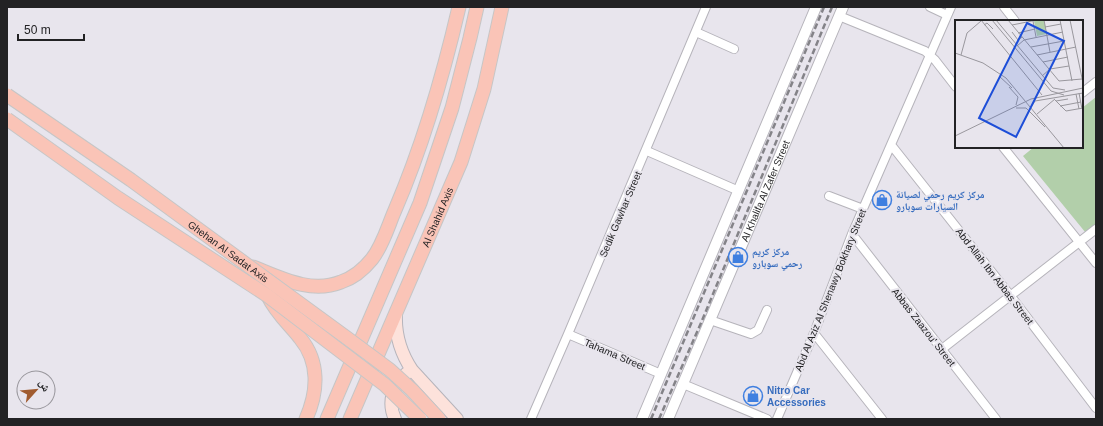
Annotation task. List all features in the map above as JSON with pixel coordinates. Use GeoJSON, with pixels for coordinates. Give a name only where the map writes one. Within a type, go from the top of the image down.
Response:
{"type":"FeatureCollection","features":[{"type":"Feature","properties":{"kind":"main road"},"geometry":{"type":"LineString","coordinates":[[246,264],[296,284],[326,286],[352,277],[372,260],[379,249],[405,187],[439,86],[459,7]]}},
{"type":"Feature","properties":{"kind":"main road"},"geometry":{"type":"LineString","coordinates":[[327,419],[420,203],[430,176],[452,108],[477,7]]}},
{"type":"Feature","properties":{"kind":"main road","name":"Al Shahid Axis"},"geometry":{"type":"LineString","coordinates":[[350,419],[461,162],[489,70],[502,7]]}},
{"type":"Feature","properties":{"kind":"main road","name":"Ghehan Al Sadat Axis"},"geometry":{"type":"LineString","coordinates":[[7,95],[131,180],[390,370],[412,390],[439,419]]}},
{"type":"Feature","properties":{"kind":"main road","name":"Ghehan Al Sadat Axis"},"geometry":{"type":"LineString","coordinates":[[7,119],[118,198],[268,296],[385,385],[420,419]]}},
{"type":"Feature","properties":{"kind":"main road"},"geometry":{"type":"LineString","coordinates":[[268,296],[277,313],[304,343],[312,358],[316,374],[316,387],[314,400],[306,419]]}},
{"type":"Feature","properties":{"kind":"main road"},"geometry":{"type":"LineString","coordinates":[[396,313],[396,333],[398,343],[406,362],[457,419]]}},
{"type":"Feature","properties":{"kind":"main road"},"geometry":{"type":"LineString","coordinates":[[395,419],[391,403],[394,390],[401,378],[412,370]]}},
{"type":"Feature","properties":{"kind":"street","name":"Sedik Gawhar Street"},"geometry":{"type":"LineString","coordinates":[[531,419],[647,151],[706,7]]}},
{"type":"Feature","properties":{"kind":"street"},"geometry":{"type":"LineString","coordinates":[[642,419],[816,7]]}},
{"type":"Feature","properties":{"kind":"street"},"geometry":{"type":"LineString","coordinates":[[930,7],[947,15]]}},
{"type":"Feature","properties":{"kind":"street","name":"Abd Al Aziz Al Shenawy Bokhary Street"},"geometry":{"type":"LineString","coordinates":[[777,419],[814,332],[852,234],[892,146],[951,7]]}},
{"type":"Feature","properties":{"kind":"street"},"geometry":{"type":"LineString","coordinates":[[1004,7],[1015,20]]}},
{"type":"Feature","properties":{"kind":"street"},"geometry":{"type":"LineString","coordinates":[[841,11],[920,48],[931,55],[955,86]]}},
{"type":"Feature","properties":{"kind":"street","name":"Al Khalifa Al Zafer Street"},"geometry":{"type":"LineString","coordinates":[[668,419],[841,11]]}},
{"type":"Feature","properties":{"kind":"street"},"geometry":{"type":"LineString","coordinates":[[696,32],[734,49]]}},
{"type":"Feature","properties":{"kind":"street"},"geometry":{"type":"LineString","coordinates":[[1083,92],[1096,82]]}},
{"type":"Feature","properties":{"kind":"street","name":"Abd Allah Ibn Abbas Street"},"geometry":{"type":"LineString","coordinates":[[892,146],[1010,295],[1096,408]]}},
{"type":"Feature","properties":{"kind":"street"},"geometry":{"type":"LineString","coordinates":[[1008,149],[1096,263]]}},
{"type":"Feature","properties":{"kind":"street"},"geometry":{"type":"LineString","coordinates":[[647,151],[739,191]]}},
{"type":"Feature","properties":{"kind":"street"},"geometry":{"type":"LineString","coordinates":[[829,196],[863,209]]}},
{"type":"Feature","properties":{"kind":"street"},"geometry":{"type":"LineString","coordinates":[[942,349],[1096,229]]}},
{"type":"Feature","properties":{"kind":"street","name":"Abbas Zaazou' Street"},"geometry":{"type":"LineString","coordinates":[[852,234],[996,419]]}},
{"type":"Feature","properties":{"kind":"street"},"geometry":{"type":"LineString","coordinates":[[710,320],[746,334],[751,334],[755,333],[760,327],[767,310]]}},
{"type":"Feature","properties":{"kind":"street"},"geometry":{"type":"LineString","coordinates":[[814,332],[882,419]]}},
{"type":"Feature","properties":{"kind":"street","name":"Tahama Street"},"geometry":{"type":"LineString","coordinates":[[568,334],[661,374]]}},
{"type":"Feature","properties":{"kind":"street"},"geometry":{"type":"LineString","coordinates":[[683,384],[767,419]]}},
{"type":"Feature","properties":{"kind":"green space"},"geometry":{"type":"Polygon","coordinates":[[[1096,97],[1096,233],[1090,238],[1023,156],[1033,148],[1083,148],[1083,107],[1096,97]]]}},
{"type":"Feature","properties":{"kind":"railway"},"geometry":{"type":"LineString","coordinates":[[651,419],[824,7]]}},
{"type":"Feature","properties":{"kind":"railway"},"geometry":{"type":"LineString","coordinates":[[659,419],[701,323],[832,7]]}},
{"type":"Feature","properties":{"kind":"place","name":"مركز كريم رحمي لصيانة السيارات سوبارو"},"geometry":{"type":"Point","coordinates":[882,200]}},
{"type":"Feature","properties":{"kind":"place","name":"مركز كريم رحمي سوبارو"},"geometry":{"type":"Point","coordinates":[738,257]}},
{"type":"Feature","properties":{"kind":"place","name":"Nitro Car Accessories"},"geometry":{"type":"Point","coordinates":[753,396]}}]}
